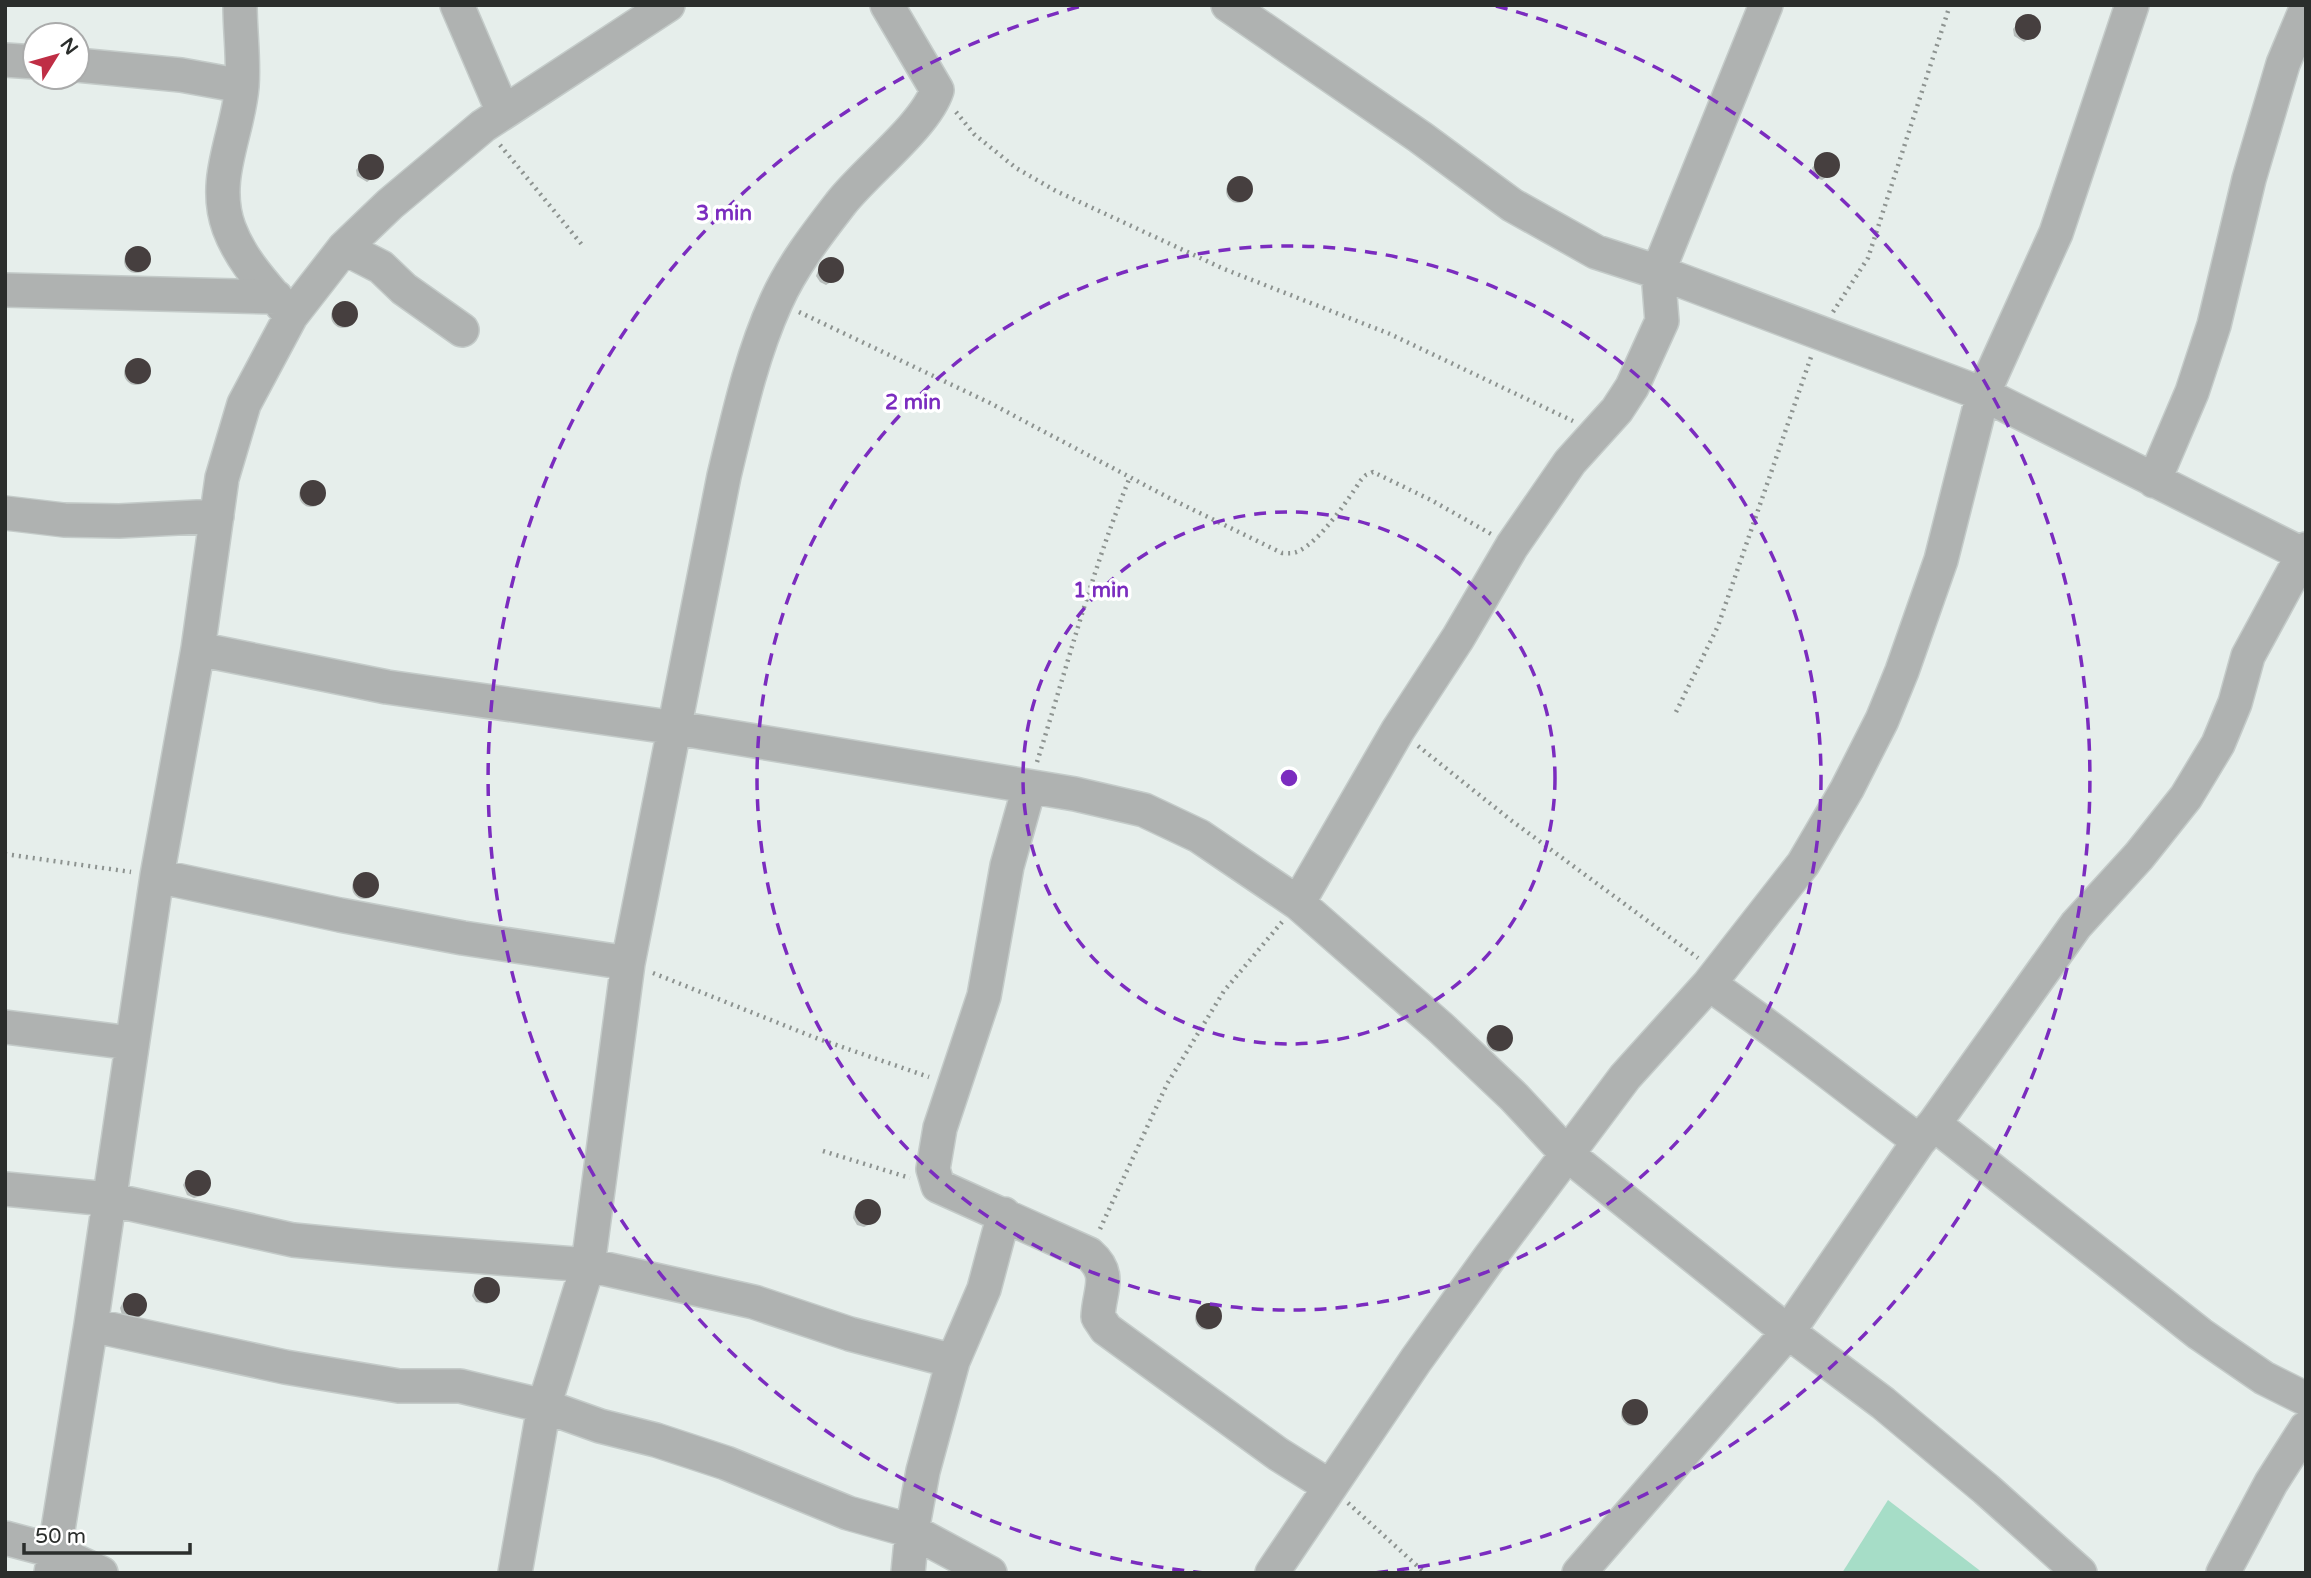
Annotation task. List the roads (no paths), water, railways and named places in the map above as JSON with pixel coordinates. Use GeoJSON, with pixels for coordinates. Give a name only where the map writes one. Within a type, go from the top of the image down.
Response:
{"type":"FeatureCollection","features":[{"type":"Feature","properties":{"kind":"street"},"geometry":{"type":"LineString","coordinates":[[240,5],[242,86],[221,194],[229,229],[251,271],[284,307]]}},
{"type":"Feature","properties":{"kind":"street"},"geometry":{"type":"LineString","coordinates":[[457,5],[493,119]]}},
{"type":"Feature","properties":{"kind":"street"},"geometry":{"type":"LineString","coordinates":[[53,1562],[92,1325],[108,1199],[157,876],[198,649],[222,478],[244,404],[284,307],[390,204],[493,119],[668,5]]}},
{"type":"Feature","properties":{"kind":"street"},"geometry":{"type":"LineString","coordinates":[[515,1573],[544,1406],[588,1265],[628,963],[724,476],[741,406],[776,302],[808,248],[842,201],[927,112],[937,90],[887,5]]}},
{"type":"Feature","properties":{"kind":"street"},"geometry":{"type":"LineString","coordinates":[[1228,5],[1420,137],[1512,205],[1596,253],[1658,272],[1983,394],[2305,554],[2248,656],[2235,703],[2222,734],[2186,797],[2139,856],[2076,925],[1926,1133],[1788,1332],[1579,1573]]}},
{"type":"Feature","properties":{"kind":"street"},"geometry":{"type":"LineString","coordinates":[[1298,903],[1398,730],[1458,638],[1512,546],[1570,462],[1617,410],[1632,387],[1662,320],[1658,272],[1766,5]]}},
{"type":"Feature","properties":{"kind":"street"},"geometry":{"type":"LineString","coordinates":[[1272,1573],[1460,1298],[1625,1077],[1714,979],[1803,864],[1847,789],[1882,720],[1902,671],[1941,560],[1983,394],[2056,233],[2133,5]]}},
{"type":"Feature","properties":{"kind":"street"},"geometry":{"type":"LineString","coordinates":[[2154,481],[2192,392],[2214,325],[2253,166],[2283,64],[2306,9]]}},
{"type":"Feature","properties":{"kind":"street"},"geometry":{"type":"LineString","coordinates":[[91,66],[180,75],[242,86]]}},
{"type":"Feature","properties":{"kind":"street"},"geometry":{"type":"LineString","coordinates":[[344,248],[381,267],[404,289],[463,330]]}},
{"type":"Feature","properties":{"kind":"street"},"geometry":{"type":"LineString","coordinates":[[5,290],[284,307]]}},
{"type":"Feature","properties":{"kind":"street"},"geometry":{"type":"LineString","coordinates":[[5,513],[64,520],[120,521],[217,516]]}},
{"type":"Feature","properties":{"kind":"street"},"geometry":{"type":"LineString","coordinates":[[198,649],[387,687],[676,728],[1075,794],[1144,810],[1199,836],[1298,903],[1441,1028],[1514,1097],[1568,1155],[1788,1332],[1883,1403],[1986,1489],[2080,1573]]}},
{"type":"Feature","properties":{"kind":"street"},"geometry":{"type":"LineString","coordinates":[[1030,788],[1007,866],[984,996],[953,1086],[934,1158],[934,1177],[938,1186],[1088,1254],[1103,1270],[1104,1281],[1098,1317],[1106,1329],[1278,1454],[1329,1486]]}},
{"type":"Feature","properties":{"kind":"street"},"geometry":{"type":"LineString","coordinates":[[157,876],[463,938],[628,963]]}},
{"type":"Feature","properties":{"kind":"street"},"geometry":{"type":"LineString","coordinates":[[1714,979],[1838,1081],[1926,1133],[2200,1334],[2264,1378],[2306,1399]]}},
{"type":"Feature","properties":{"kind":"street"},"geometry":{"type":"LineString","coordinates":[[5,1027],[131,1043]]}},
{"type":"Feature","properties":{"kind":"street"},"geometry":{"type":"LineString","coordinates":[[5,1189],[108,1199],[293,1240],[395,1251],[588,1265],[754,1302],[850,1334],[953,1362]]}},
{"type":"Feature","properties":{"kind":"street"},"geometry":{"type":"LineString","coordinates":[[908,1573],[912,1531],[923,1471],[953,1362],[984,1289],[1004,1214]]}},
{"type":"Feature","properties":{"kind":"street"},"geometry":{"type":"LineString","coordinates":[[92,1325],[285,1367],[399,1386],[460,1387],[544,1406],[600,1426],[656,1440],[715,1460],[848,1513],[912,1531],[990,1573]]}},
{"type":"Feature","properties":{"kind":"street"},"geometry":{"type":"LineString","coordinates":[[2223,1573],[2271,1483],[2306,1428]]}},
{"type":"Feature","properties":{"kind":"street"},"geometry":{"type":"LineString","coordinates":[[5,1538],[53,1562],[101,1573]]}}]}
